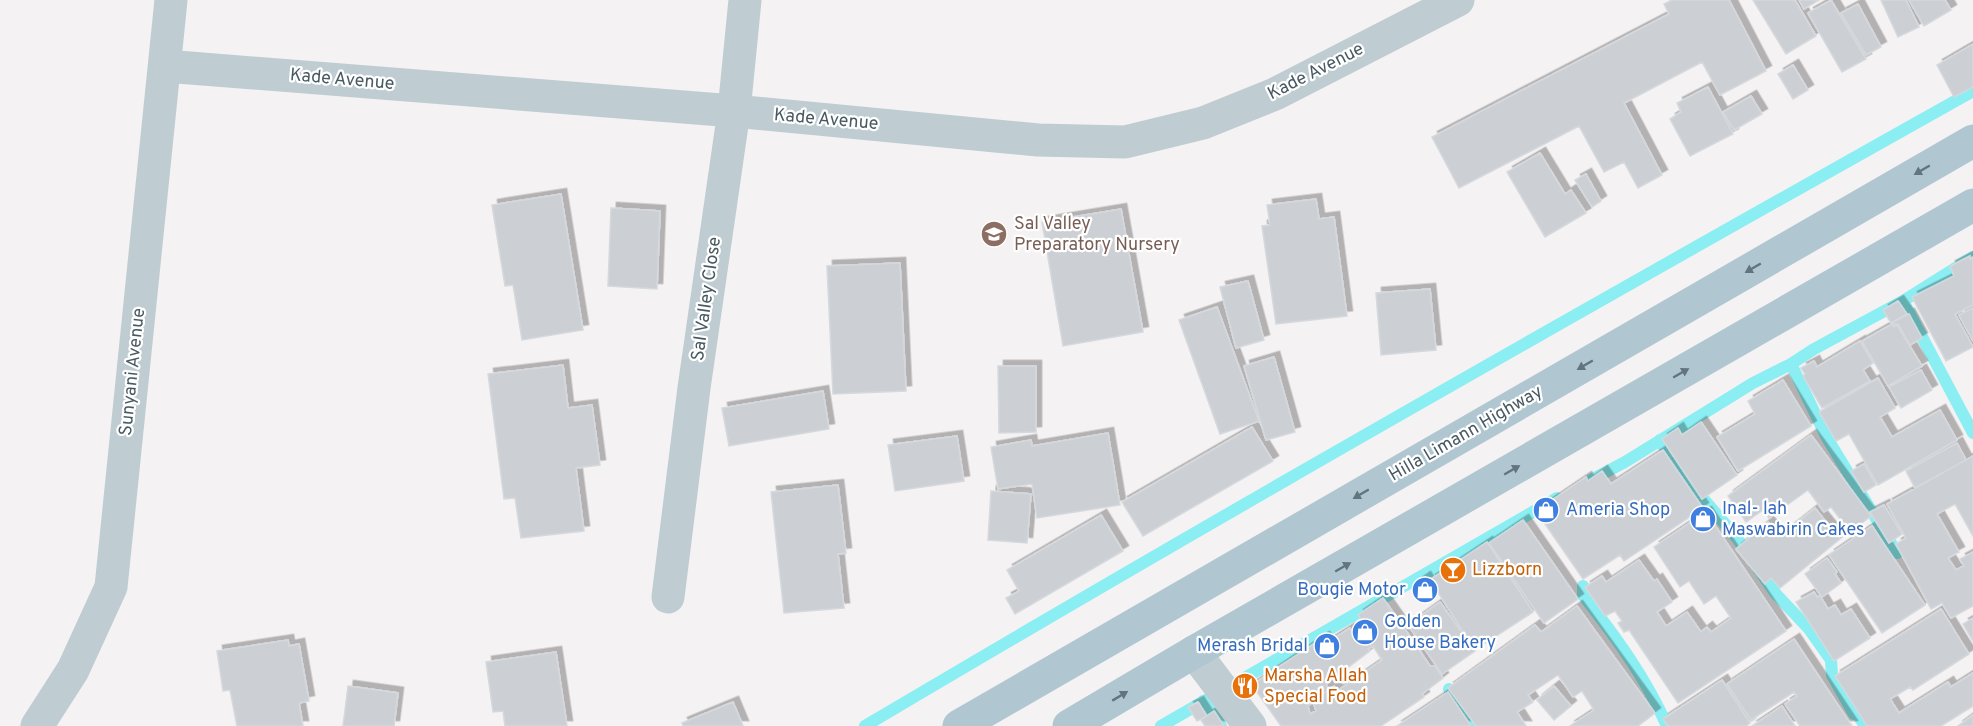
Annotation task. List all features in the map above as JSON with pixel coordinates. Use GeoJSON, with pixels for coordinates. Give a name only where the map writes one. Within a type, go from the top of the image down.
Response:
{"type":"FeatureCollection","features":[{"type":"Feature","properties":{"kind":"main road","name":"Hilla Limann Highway"},"geometry":{"type":"LineString","coordinates":[[959,726],[1973,141]]}},
{"type":"Feature","properties":{"kind":"main road"},"geometry":{"type":"LineString","coordinates":[[1069,726],[1973,205]]}},
{"type":"Feature","properties":{"kind":"street","name":"Sunyani Avenue"},"geometry":{"type":"LineString","coordinates":[[37,726],[73,670],[111,587],[171,0]]}},
{"type":"Feature","properties":{"kind":"street","name":"Sal Valley Close"},"geometry":{"type":"LineString","coordinates":[[668,597],[694,388],[734,111],[745,0]]}},
{"type":"Feature","properties":{"kind":"street","name":"Kade Avenue"},"geometry":{"type":"LineString","coordinates":[[165,66],[734,111],[1038,140],[1125,142],[1203,123],[1275,94],[1441,4]]}},
{"type":"Feature","properties":{"kind":"street"},"geometry":{"type":"LineString","coordinates":[[1194,652],[1250,726]]}},
{"type":"Feature","properties":{"kind":"building"},"geometry":{"type":"Polygon","coordinates":[[[1672,0],[1729,0],[1766,71],[1720,95],[1702,62],[1624,103],[1662,175],[1638,188],[1624,162],[1604,172],[1579,126],[1459,188],[1432,137],[1669,14],[1664,4],[1672,0]]]}},
{"type":"Feature","properties":{"kind":"building"},"geometry":{"type":"Polygon","coordinates":[[[1753,0],[1795,0],[1816,36],[1786,54],[1753,0]]]}},
{"type":"Feature","properties":{"kind":"building"},"geometry":{"type":"Polygon","coordinates":[[[1799,0],[1819,0],[1804,9],[1799,0]]]}},
{"type":"Feature","properties":{"kind":"building"},"geometry":{"type":"Polygon","coordinates":[[[1831,0],[1866,59],[1842,72],[1808,13],[1831,0]]]}},
{"type":"Feature","properties":{"kind":"building"},"geometry":{"type":"Polygon","coordinates":[[[1881,0],[1906,0],[1919,27],[1898,37],[1881,0]]]}},
{"type":"Feature","properties":{"kind":"building"},"geometry":{"type":"Polygon","coordinates":[[[1909,0],[1945,0],[1951,10],[1924,26],[1909,0]]]}},
{"type":"Feature","properties":{"kind":"building"},"geometry":{"type":"Polygon","coordinates":[[[1858,4],[1881,47],[1866,55],[1841,13],[1858,4]]]}},
{"type":"Feature","properties":{"kind":"building"},"geometry":{"type":"Polygon","coordinates":[[[1973,44],[1973,87],[1954,97],[1937,65],[1973,44]]]}},
{"type":"Feature","properties":{"kind":"building"},"geometry":{"type":"Polygon","coordinates":[[[1793,65],[1808,90],[1793,99],[1778,74],[1793,65]]]}},
{"type":"Feature","properties":{"kind":"building"},"geometry":{"type":"Polygon","coordinates":[[[1708,87],[1733,134],[1690,156],[1670,119],[1681,112],[1677,103],[1708,87]]]}},
{"type":"Feature","properties":{"kind":"building"},"geometry":{"type":"Polygon","coordinates":[[[1751,96],[1762,114],[1734,130],[1723,112],[1751,96]]]}},
{"type":"Feature","properties":{"kind":"building"},"geometry":{"type":"Polygon","coordinates":[[[1540,153],[1565,194],[1571,190],[1586,213],[1545,237],[1507,172],[1540,153]]]}},
{"type":"Feature","properties":{"kind":"building"},"geometry":{"type":"Polygon","coordinates":[[[1586,174],[1601,201],[1592,207],[1575,180],[1586,174]]]}},
{"type":"Feature","properties":{"kind":"building"},"geometry":{"type":"Polygon","coordinates":[[[561,194],[583,330],[522,340],[513,285],[505,286],[492,205],[561,194]]]}},
{"type":"Feature","properties":{"kind":"building"},"geometry":{"type":"Polygon","coordinates":[[[1316,199],[1319,219],[1334,217],[1347,316],[1276,324],[1262,226],[1270,225],[1267,205],[1316,199]]]}},
{"type":"Feature","properties":{"kind":"building"},"geometry":{"type":"Polygon","coordinates":[[[611,208],[660,211],[657,289],[608,286],[611,208]]]}},
{"type":"Feature","properties":{"kind":"building"},"geometry":{"type":"Polygon","coordinates":[[[1121,209],[1143,332],[1063,346],[1042,222],[1121,209]]]}},
{"type":"Feature","properties":{"kind":"building"},"geometry":{"type":"Polygon","coordinates":[[[1970,256],[1970,259],[1973,257],[1973,305],[1955,314],[1973,347],[1946,361],[1912,297],[1954,276],[1950,266],[1970,256]]]}},
{"type":"Feature","properties":{"kind":"building"},"geometry":{"type":"Polygon","coordinates":[[[900,263],[906,391],[833,394],[827,266],[900,263]]]}},
{"type":"Feature","properties":{"kind":"building"},"geometry":{"type":"Polygon","coordinates":[[[1248,281],[1264,340],[1236,348],[1220,287],[1248,281]]]}},
{"type":"Feature","properties":{"kind":"building"},"geometry":{"type":"Polygon","coordinates":[[[1430,289],[1436,350],[1381,355],[1376,293],[1430,289]]]}},
{"type":"Feature","properties":{"kind":"building"},"geometry":{"type":"Polygon","coordinates":[[[1898,301],[1907,314],[1891,323],[1883,310],[1898,301]]]}},
{"type":"Feature","properties":{"kind":"building"},"geometry":{"type":"Polygon","coordinates":[[[1217,307],[1259,421],[1220,434],[1179,320],[1217,307]]]}},
{"type":"Feature","properties":{"kind":"building"},"geometry":{"type":"Polygon","coordinates":[[[1973,308],[1973,341],[1959,315],[1973,308]]]}},
{"type":"Feature","properties":{"kind":"building"},"geometry":{"type":"Polygon","coordinates":[[[1909,314],[1922,338],[1910,345],[1898,324],[1895,325],[1893,322],[1909,314]]]}},
{"type":"Feature","properties":{"kind":"building"},"geometry":{"type":"Polygon","coordinates":[[[1892,324],[1894,327],[1897,325],[1922,366],[1888,386],[1862,341],[1892,324]]]}},
{"type":"Feature","properties":{"kind":"building"},"geometry":{"type":"Polygon","coordinates":[[[1860,341],[1873,363],[1863,370],[1870,381],[1822,408],[1803,376],[1805,374],[1801,368],[1814,361],[1817,367],[1860,341]]]}},
{"type":"Feature","properties":{"kind":"building"},"geometry":{"type":"Polygon","coordinates":[[[1274,357],[1295,432],[1266,440],[1244,366],[1274,357]]]}},
{"type":"Feature","properties":{"kind":"building"},"geometry":{"type":"Polygon","coordinates":[[[563,365],[568,408],[592,405],[600,465],[576,468],[584,531],[521,538],[515,498],[504,499],[488,374],[563,365]]]}},
{"type":"Feature","properties":{"kind":"building"},"geometry":{"type":"Polygon","coordinates":[[[998,366],[1036,366],[1036,432],[999,433],[998,366]]]}},
{"type":"Feature","properties":{"kind":"building"},"geometry":{"type":"Polygon","coordinates":[[[1921,370],[1932,390],[1901,408],[1889,387],[1921,370]]]}},
{"type":"Feature","properties":{"kind":"building"},"geometry":{"type":"Polygon","coordinates":[[[1878,378],[1895,408],[1880,417],[1892,437],[1940,410],[1957,440],[1878,485],[1849,434],[1836,441],[1819,412],[1878,378]]]}},
{"type":"Feature","properties":{"kind":"building"},"geometry":{"type":"Polygon","coordinates":[[[1783,380],[1811,426],[1738,471],[1717,437],[1755,414],[1748,401],[1783,380]]]}},
{"type":"Feature","properties":{"kind":"building"},"geometry":{"type":"Polygon","coordinates":[[[823,391],[829,429],[729,446],[722,408],[823,391]]]}},
{"type":"Feature","properties":{"kind":"building"},"geometry":{"type":"Polygon","coordinates":[[[1701,422],[1737,475],[1702,499],[1662,439],[1678,428],[1682,435],[1701,422]]]}},
{"type":"Feature","properties":{"kind":"building"},"geometry":{"type":"Polygon","coordinates":[[[1252,427],[1273,461],[1143,536],[1122,502],[1252,427]]]}},
{"type":"Feature","properties":{"kind":"building"},"geometry":{"type":"Polygon","coordinates":[[[1108,433],[1120,505],[1037,518],[1032,484],[998,489],[991,447],[1031,440],[1032,446],[1108,433]]]}},
{"type":"Feature","properties":{"kind":"building"},"geometry":{"type":"Polygon","coordinates":[[[1811,435],[1871,516],[1850,532],[1831,507],[1824,512],[1808,490],[1769,518],[1763,510],[1746,522],[1728,496],[1811,435]]]}},
{"type":"Feature","properties":{"kind":"building"},"geometry":{"type":"Polygon","coordinates":[[[957,436],[964,481],[895,491],[888,445],[957,436]]]}},
{"type":"Feature","properties":{"kind":"building"},"geometry":{"type":"Polygon","coordinates":[[[1957,443],[1966,460],[1915,488],[1906,471],[1957,443]]]}},
{"type":"Feature","properties":{"kind":"building"},"geometry":{"type":"Polygon","coordinates":[[[1663,450],[1703,508],[1624,561],[1620,555],[1583,579],[1536,511],[1586,477],[1588,481],[1602,471],[1611,484],[1663,450]]]}},
{"type":"Feature","properties":{"kind":"building"},"geometry":{"type":"Polygon","coordinates":[[[1973,456],[1973,536],[1955,504],[1937,514],[1959,552],[1948,558],[1956,570],[1964,566],[1960,559],[1973,552],[1973,606],[1951,618],[1942,603],[1931,609],[1896,544],[1906,538],[1887,504],[1973,456]]]}},
{"type":"Feature","properties":{"kind":"building"},"geometry":{"type":"Polygon","coordinates":[[[1864,464],[1876,485],[1864,492],[1851,471],[1864,464]]]}},
{"type":"Feature","properties":{"kind":"building"},"geometry":{"type":"Polygon","coordinates":[[[838,485],[846,553],[838,554],[844,608],[784,613],[771,492],[838,485]]]}},
{"type":"Feature","properties":{"kind":"building"},"geometry":{"type":"Polygon","coordinates":[[[991,491],[1031,494],[1027,543],[988,540],[991,491]]]}},
{"type":"Feature","properties":{"kind":"building"},"geometry":{"type":"Polygon","coordinates":[[[1884,505],[1902,534],[1889,543],[1870,512],[1884,505]]]}},
{"type":"Feature","properties":{"kind":"building"},"geometry":{"type":"Polygon","coordinates":[[[1815,508],[1840,539],[1780,588],[1771,578],[1765,584],[1736,549],[1768,522],[1780,536],[1815,508]]]}},
{"type":"Feature","properties":{"kind":"building"},"geometry":{"type":"Polygon","coordinates":[[[1706,512],[1786,631],[1678,703],[1629,630],[1624,632],[1618,623],[1622,621],[1615,611],[1605,616],[1585,587],[1602,576],[1606,582],[1639,560],[1654,581],[1657,579],[1672,602],[1657,612],[1666,626],[1687,612],[1701,632],[1707,627],[1711,632],[1731,618],[1716,596],[1704,604],[1689,581],[1680,587],[1654,547],[1706,512]]]}},
{"type":"Feature","properties":{"kind":"building"},"geometry":{"type":"Polygon","coordinates":[[[1101,515],[1123,551],[1015,614],[1006,598],[1019,591],[1007,570],[1101,515]]]}},
{"type":"Feature","properties":{"kind":"building"},"geometry":{"type":"Polygon","coordinates":[[[1523,520],[1578,599],[1544,623],[1489,543],[1523,520]]]}},
{"type":"Feature","properties":{"kind":"building"},"geometry":{"type":"Polygon","coordinates":[[[1872,526],[1925,605],[1882,633],[1829,555],[1872,526]]]}},
{"type":"Feature","properties":{"kind":"building"},"geometry":{"type":"Polygon","coordinates":[[[1487,542],[1533,612],[1475,650],[1430,580],[1487,542]]]}},
{"type":"Feature","properties":{"kind":"building"},"geometry":{"type":"Polygon","coordinates":[[[1827,558],[1837,572],[1835,574],[1841,583],[1822,597],[1805,574],[1827,558]]]}},
{"type":"Feature","properties":{"kind":"building","name":"Bougie Motor"},"geometry":{"type":"Polygon","coordinates":[[[1425,577],[1436,594],[1425,601],[1414,585],[1425,577]]]}},
{"type":"Feature","properties":{"kind":"building"},"geometry":{"type":"Polygon","coordinates":[[[1814,592],[1817,597],[1820,596],[1828,609],[1835,605],[1841,615],[1851,609],[1870,638],[1834,661],[1796,602],[1814,592]]]}},
{"type":"Feature","properties":{"kind":"building"},"geometry":{"type":"Polygon","coordinates":[[[1383,598],[1416,645],[1418,644],[1418,648],[1430,666],[1435,666],[1443,678],[1422,694],[1424,697],[1381,726],[1281,726],[1252,685],[1324,637],[1328,642],[1350,628],[1354,634],[1366,626],[1358,615],[1383,598]],[[1373,646],[1368,649],[1370,651],[1326,684],[1329,690],[1334,686],[1337,691],[1382,660],[1373,646]],[[1313,702],[1308,706],[1310,714],[1316,711],[1313,702]]]}},
{"type":"Feature","properties":{"kind":"building"},"geometry":{"type":"Polygon","coordinates":[[[1440,602],[1475,651],[1442,674],[1408,625],[1440,602]]]}},
{"type":"Feature","properties":{"kind":"building"},"geometry":{"type":"Polygon","coordinates":[[[1577,606],[1655,713],[1638,726],[1570,726],[1594,710],[1582,691],[1573,697],[1558,675],[1528,695],[1533,702],[1517,712],[1526,726],[1476,726],[1448,688],[1535,625],[1541,632],[1577,606]]]}},
{"type":"Feature","properties":{"kind":"building"},"geometry":{"type":"Polygon","coordinates":[[[1941,609],[1969,654],[1913,690],[1910,687],[1890,699],[1899,713],[1948,682],[1951,687],[1973,673],[1973,706],[1941,726],[1867,726],[1835,676],[1941,609]]]}},
{"type":"Feature","properties":{"kind":"building"},"geometry":{"type":"Polygon","coordinates":[[[1973,618],[1973,641],[1963,624],[1973,618]]]}},
{"type":"Feature","properties":{"kind":"building"},"geometry":{"type":"Polygon","coordinates":[[[1794,639],[1852,726],[1800,726],[1785,704],[1797,696],[1794,692],[1751,720],[1727,684],[1794,639]]]}},
{"type":"Feature","properties":{"kind":"building"},"geometry":{"type":"Polygon","coordinates":[[[288,640],[289,646],[299,644],[309,701],[299,703],[303,726],[237,726],[230,690],[223,691],[217,651],[288,640]]]}},
{"type":"Feature","properties":{"kind":"building"},"geometry":{"type":"Polygon","coordinates":[[[556,652],[567,726],[505,726],[503,711],[493,712],[486,662],[556,652]]]}},
{"type":"Feature","properties":{"kind":"building"},"geometry":{"type":"Polygon","coordinates":[[[1722,680],[1750,723],[1746,726],[1668,726],[1663,719],[1722,680]]]}},
{"type":"Feature","properties":{"kind":"building"},"geometry":{"type":"Polygon","coordinates":[[[348,686],[398,693],[394,726],[343,726],[348,686]]]}},
{"type":"Feature","properties":{"kind":"building"},"geometry":{"type":"Polygon","coordinates":[[[1554,686],[1571,706],[1554,720],[1537,700],[1554,686]]]}},
{"type":"Feature","properties":{"kind":"building"},"geometry":{"type":"Polygon","coordinates":[[[1448,692],[1471,726],[1397,726],[1448,692]]]}},
{"type":"Feature","properties":{"kind":"building"},"geometry":{"type":"Polygon","coordinates":[[[733,702],[743,726],[683,726],[682,723],[733,702]]]}},
{"type":"Feature","properties":{"kind":"building"},"geometry":{"type":"Polygon","coordinates":[[[1198,702],[1207,716],[1197,721],[1188,707],[1198,702]]]}},
{"type":"Feature","properties":{"kind":"building"},"geometry":{"type":"Polygon","coordinates":[[[1782,706],[1795,726],[1752,726],[1782,706]]]}},
{"type":"Feature","properties":{"kind":"building"},"geometry":{"type":"Polygon","coordinates":[[[1214,711],[1224,726],[1205,726],[1201,720],[1214,711]]]}},
{"type":"Feature","properties":{"kind":"building"},"geometry":{"type":"Polygon","coordinates":[[[1973,715],[1973,726],[1958,726],[1973,715]]]}},
{"type":"Feature","properties":{"kind":"waterway"},"geometry":{"type":"LineString","coordinates":[[865,726],[1417,405],[1973,91]]}},
{"type":"Feature","properties":{"kind":"waterway"},"geometry":{"type":"LineString","coordinates":[[1591,480],[1625,462],[1753,383],[1903,301],[1973,257]]}},
{"type":"Feature","properties":{"kind":"waterway"},"geometry":{"type":"LineString","coordinates":[[1903,301],[1973,433]]}},
{"type":"Feature","properties":{"kind":"waterway"},"geometry":{"type":"LineString","coordinates":[[1791,364],[1827,438],[1897,553]]}},
{"type":"Feature","properties":{"kind":"waterway"},"geometry":{"type":"LineString","coordinates":[[1660,440],[1676,467],[1737,538],[1776,594],[1809,629],[1831,660],[1832,675],[1854,714],[1858,715],[1865,726]]}},
{"type":"Feature","properties":{"kind":"waterway"},"geometry":{"type":"LineString","coordinates":[[1161,726],[1557,498]]}},
{"type":"Feature","properties":{"kind":"waterway"},"geometry":{"type":"LineString","coordinates":[[1583,586],[1583,595],[1629,658],[1650,691],[1667,726]]}},
{"type":"Feature","properties":{"kind":"waterway"},"geometry":{"type":"LineString","coordinates":[[1449,689],[1473,726]]}},
{"type":"Feature","properties":{"kind":"waterway"},"geometry":{"type":"LineString","coordinates":[[1203,701],[1221,726]]}},
{"type":"Feature","properties":{"kind":"place","name":"Sal Valley Preparatory Nursery"},"geometry":{"type":"Point","coordinates":[994,234]}},
{"type":"Feature","properties":{"kind":"place","name":"Ameria Shop"},"geometry":{"type":"Point","coordinates":[1546,510]}},
{"type":"Feature","properties":{"kind":"place","name":"Inal- lah Maswabirin Cakes"},"geometry":{"type":"Point","coordinates":[1703,519]}},
{"type":"Feature","properties":{"kind":"place","name":"Lizzborn"},"geometry":{"type":"Point","coordinates":[1453,570]}},
{"type":"Feature","properties":{"kind":"place","name":"Bougie Motor"},"geometry":{"type":"Point","coordinates":[1425,590]}},
{"type":"Feature","properties":{"kind":"place","name":"Golden House Bakery"},"geometry":{"type":"Point","coordinates":[1365,632]}},
{"type":"Feature","properties":{"kind":"place","name":"Merash Bridal"},"geometry":{"type":"Point","coordinates":[1327,646]}},
{"type":"Feature","properties":{"kind":"place","name":"Marsha Allah Special Food"},"geometry":{"type":"Point","coordinates":[1245,686]}}]}
